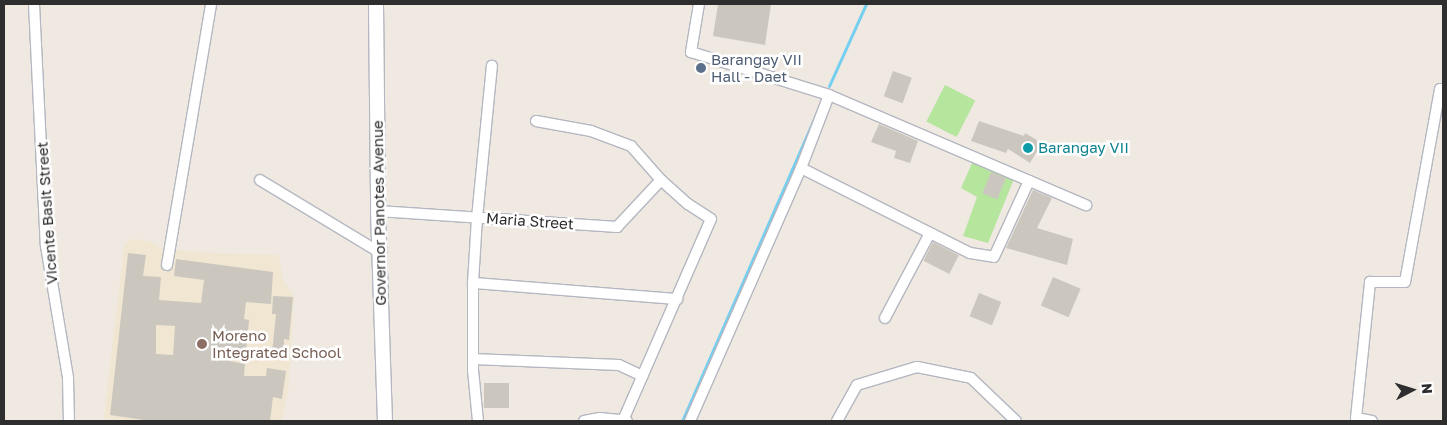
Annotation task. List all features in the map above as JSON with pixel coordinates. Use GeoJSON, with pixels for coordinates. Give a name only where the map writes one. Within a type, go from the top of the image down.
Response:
{"type":"FeatureCollection","features":[{"type":"Feature","properties":{"kind":"main road","name":"Governor Panotes Avenue"},"geometry":{"type":"LineString","coordinates":[[376,4],[378,212],[385,421]]}},
{"type":"Feature","properties":{"kind":"street","name":"Vicente Basit Street"},"geometry":{"type":"LineString","coordinates":[[36,4],[46,246],[68,378],[69,421]]}},
{"type":"Feature","properties":{"kind":"street"},"geometry":{"type":"LineString","coordinates":[[167,265],[211,4]]}},
{"type":"Feature","properties":{"kind":"street"},"geometry":{"type":"LineString","coordinates":[[699,4],[692,52],[829,95],[1086,205]]}},
{"type":"Feature","properties":{"kind":"street"},"geometry":{"type":"LineString","coordinates":[[478,421],[473,359],[473,283],[477,218],[492,66]]}},
{"type":"Feature","properties":{"kind":"street"},"geometry":{"type":"LineString","coordinates":[[1372,421],[1356,418],[1370,282],[1404,282],[1440,89],[1443,90]]}},
{"type":"Feature","properties":{"kind":"street"},"geometry":{"type":"LineString","coordinates":[[690,421],[801,168],[829,95]]}},
{"type":"Feature","properties":{"kind":"street"},"geometry":{"type":"LineString","coordinates":[[536,121],[591,131],[631,146],[661,180],[688,204],[711,219],[625,421],[600,418],[584,421]]}},
{"type":"Feature","properties":{"kind":"street"},"geometry":{"type":"LineString","coordinates":[[801,168],[970,253],[994,257],[1029,181]]}},
{"type":"Feature","properties":{"kind":"street"},"geometry":{"type":"LineString","coordinates":[[260,180],[380,252]]}},
{"type":"Feature","properties":{"kind":"street","name":"Maria Street"},"geometry":{"type":"LineString","coordinates":[[378,212],[617,227],[661,180]]}},
{"type":"Feature","properties":{"kind":"street"},"geometry":{"type":"LineString","coordinates":[[885,318],[930,233]]}},
{"type":"Feature","properties":{"kind":"street"},"geometry":{"type":"LineString","coordinates":[[473,283],[678,299]]}},
{"type":"Feature","properties":{"kind":"street"},"geometry":{"type":"LineString","coordinates":[[473,359],[619,365],[643,376]]}},
{"type":"Feature","properties":{"kind":"street"},"geometry":{"type":"LineString","coordinates":[[837,421],[857,385],[917,367],[970,378],[1016,421]]}},
{"type":"Feature","properties":{"kind":"shaded area","name":"Moreno Integrated School"},"geometry":{"type":"Polygon","coordinates":[[[130,239],[149,241],[162,249],[279,255],[283,280],[294,297],[288,392],[281,421],[115,421],[104,418],[124,246],[130,239]]]}},
{"type":"Feature","properties":{"kind":"green space"},"geometry":{"type":"Polygon","coordinates":[[[945,85],[975,100],[957,137],[926,122],[945,85]]]}},
{"type":"Feature","properties":{"kind":"green space"},"geometry":{"type":"Polygon","coordinates":[[[973,161],[1014,179],[988,243],[963,236],[977,197],[961,188],[973,161]]]}},
{"type":"Feature","properties":{"kind":"building"},"geometry":{"type":"Polygon","coordinates":[[[718,4],[771,4],[765,45],[713,36],[718,4]]]}},
{"type":"Feature","properties":{"kind":"building"},"geometry":{"type":"Polygon","coordinates":[[[893,71],[912,78],[903,103],[884,96],[893,71]]]}},
{"type":"Feature","properties":{"kind":"building"},"geometry":{"type":"Polygon","coordinates":[[[979,121],[1024,136],[1025,133],[1042,143],[1030,163],[1008,149],[1006,153],[971,141],[979,121]]]}},
{"type":"Feature","properties":{"kind":"building"},"geometry":{"type":"Polygon","coordinates":[[[879,124],[918,141],[910,163],[894,158],[896,151],[871,142],[879,124]]]}},
{"type":"Feature","properties":{"kind":"building"},"geometry":{"type":"Polygon","coordinates":[[[991,172],[1006,178],[997,199],[982,193],[991,172]]]}},
{"type":"Feature","properties":{"kind":"building"},"geometry":{"type":"Polygon","coordinates":[[[1033,190],[1052,198],[1037,228],[1073,239],[1067,265],[1006,248],[1033,190]]]}},
{"type":"Feature","properties":{"kind":"building"},"geometry":{"type":"Polygon","coordinates":[[[933,242],[959,255],[949,274],[923,261],[933,242]]]}},
{"type":"Feature","properties":{"kind":"building","name":"Moreno Integrated School"},"geometry":{"type":"Polygon","coordinates":[[[128,253],[146,255],[143,276],[161,277],[159,300],[201,303],[204,280],[174,276],[176,259],[273,272],[271,304],[246,302],[244,319],[249,320],[246,352],[226,352],[225,360],[245,364],[244,376],[266,376],[267,368],[286,371],[282,399],[273,397],[270,421],[151,421],[110,415],[128,253]],[[156,325],[156,354],[173,355],[175,326],[156,325]]]}},
{"type":"Feature","properties":{"kind":"building"},"geometry":{"type":"Polygon","coordinates":[[[1053,277],[1081,289],[1069,317],[1041,306],[1053,277]]]}},
{"type":"Feature","properties":{"kind":"building"},"geometry":{"type":"Polygon","coordinates":[[[979,293],[1001,302],[992,325],[970,316],[979,293]]]}},
{"type":"Feature","properties":{"kind":"building"},"geometry":{"type":"Polygon","coordinates":[[[273,296],[293,297],[289,340],[284,339],[284,354],[272,353],[276,314],[272,314],[273,296]]]}},
{"type":"Feature","properties":{"kind":"building"},"geometry":{"type":"Polygon","coordinates":[[[484,383],[509,383],[509,408],[484,408],[484,383]]]}},
{"type":"Feature","properties":{"kind":"waterway"},"geometry":{"type":"LineString","coordinates":[[829,86],[866,4]]}},
{"type":"Feature","properties":{"kind":"waterway"},"geometry":{"type":"LineString","coordinates":[[682,421],[818,110]]}},
{"type":"Feature","properties":{"kind":"place","name":"Barangay VII Hall - Daet"},"geometry":{"type":"Point","coordinates":[701,68]}},
{"type":"Feature","properties":{"kind":"place","name":"Barangay VII"},"geometry":{"type":"Point","coordinates":[1028,148]}},
{"type":"Feature","properties":{"kind":"place","name":"Moreno Integrated School"},"geometry":{"type":"Point","coordinates":[202,344]}}]}
